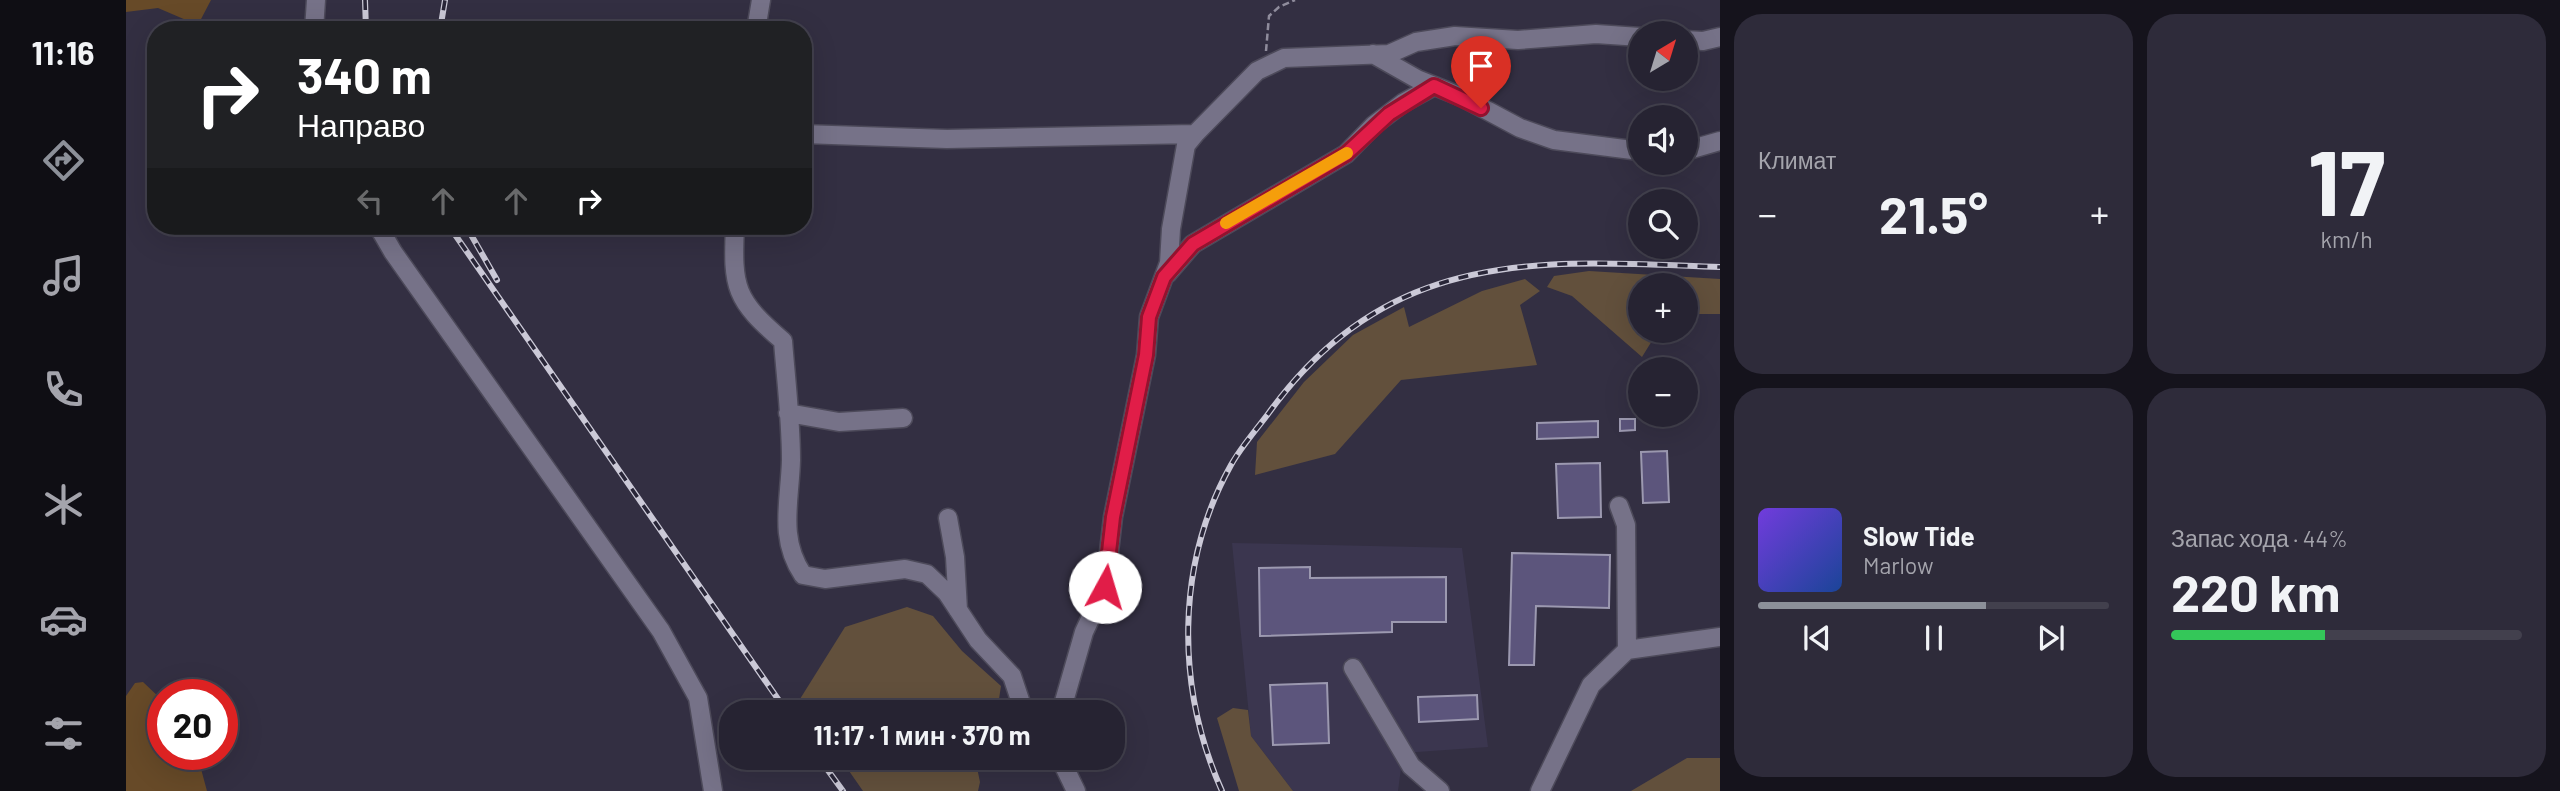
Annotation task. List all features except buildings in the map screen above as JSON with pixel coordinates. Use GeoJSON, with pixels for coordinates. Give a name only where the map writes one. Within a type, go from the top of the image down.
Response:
{"type":"FeatureCollection","features":[{"type":"Feature","properties":{"kind":"street"},"geometry":{"type":"LineString","coordinates":[[315,21],[316,0]]}},
{"type":"Feature","properties":{"kind":"street"},"geometry":{"type":"LineString","coordinates":[[758,21],[761,0]]}},
{"type":"Feature","properties":{"kind":"street"},"geometry":{"type":"LineString","coordinates":[[1064,700],[1084,632],[1105,587],[1113,517],[1146,355],[1149,317],[1169,263],[1171,229],[1186,145],[1195,134],[1263,68],[1284,58],[1389,54],[1416,42],[1455,36],[1518,40],[1596,34],[1628,36]]}},
{"type":"Feature","properties":{"kind":"street"},"geometry":{"type":"LineString","coordinates":[[1698,41],[1720,37]]}},
{"type":"Feature","properties":{"kind":"street"},"geometry":{"type":"LineString","coordinates":[[1373,54],[1520,128],[1554,140],[1628,149]]}},
{"type":"Feature","properties":{"kind":"street"},"geometry":{"type":"LineString","coordinates":[[1164,277],[1193,244],[1346,154],[1394,110],[1434,86]]}},
{"type":"Feature","properties":{"kind":"street"},"geometry":{"type":"LineString","coordinates":[[812,134],[947,139],[1195,134]]}},
{"type":"Feature","properties":{"kind":"street"},"geometry":{"type":"LineString","coordinates":[[1698,148],[1717,144]]}},
{"type":"Feature","properties":{"kind":"street"},"geometry":{"type":"LineString","coordinates":[[383,235],[662,631],[698,698],[713,791]]}},
{"type":"Feature","properties":{"kind":"street"},"geometry":{"type":"LineString","coordinates":[[734,235],[736,289],[760,322],[783,341],[791,458],[787,535],[791,557],[803,575],[825,579],[905,569],[927,574],[947,593],[978,640],[1012,676],[1020,700]]}},
{"type":"Feature","properties":{"kind":"street"},"geometry":{"type":"LineString","coordinates":[[788,413],[839,422],[903,418]]}},
{"type":"Feature","properties":{"kind":"street"},"geometry":{"type":"LineString","coordinates":[[1619,506],[1626,525],[1627,650]]}},
{"type":"Feature","properties":{"kind":"street"},"geometry":{"type":"LineString","coordinates":[[948,519],[955,557],[958,610]]}},
{"type":"Feature","properties":{"kind":"street"},"geometry":{"type":"LineString","coordinates":[[1540,791],[1591,685],[1627,650],[1720,637]]}},
{"type":"Feature","properties":{"kind":"street"},"geometry":{"type":"LineString","coordinates":[[1353,668],[1411,766],[1440,791]]}},
{"type":"Feature","properties":{"kind":"street"},"geometry":{"type":"LineString","coordinates":[[1066,770],[1076,791]]}},
{"type":"Feature","properties":{"kind":"path"},"geometry":{"type":"LineString","coordinates":[[1263,68],[1269,16],[1279,6],[1295,0]]}},
{"type":"Feature","properties":{"kind":"shaded area"},"geometry":{"type":"Polygon","coordinates":[[[126,0],[211,0],[200,21],[188,21],[158,8],[126,12],[126,0]]]}},
{"type":"Feature","properties":{"kind":"shaded area"},"geometry":{"type":"Polygon","coordinates":[[[1589,271],[1628,273],[1628,343],[1651,343],[1642,357],[1572,296],[1547,287],[1554,276],[1589,271]]]}},
{"type":"Feature","properties":{"kind":"shaded area"},"geometry":{"type":"Polygon","coordinates":[[[1698,278],[1720,279],[1720,314],[1698,314],[1698,278]]]}},
{"type":"Feature","properties":{"kind":"shaded area"},"geometry":{"type":"Polygon","coordinates":[[[1525,279],[1540,291],[1520,305],[1537,365],[1401,380],[1335,454],[1255,475],[1257,442],[1304,382],[1353,335],[1404,307],[1409,327],[1482,291],[1525,279]]]}},
{"type":"Feature","properties":{"kind":"shaded area"},"geometry":{"type":"Polygon","coordinates":[[[1232,543],[1462,548],[1488,747],[1403,753],[1398,791],[1293,791],[1251,736],[1232,543]]]}},
{"type":"Feature","properties":{"kind":"shaded area"},"geometry":{"type":"Polygon","coordinates":[[[907,607],[933,616],[962,651],[1001,686],[999,700],[801,700],[845,627],[907,607]]]}},
{"type":"Feature","properties":{"kind":"shaded area"},"geometry":{"type":"Polygon","coordinates":[[[143,682],[147,686],[147,770],[201,770],[207,791],[126,791],[126,696],[135,683],[143,682]]]}},
{"type":"Feature","properties":{"kind":"shaded area"},"geometry":{"type":"Polygon","coordinates":[[[1233,708],[1248,710],[1251,736],[1293,791],[1239,791],[1217,718],[1233,708]]]}},
{"type":"Feature","properties":{"kind":"shaded area"},"geometry":{"type":"Polygon","coordinates":[[[1687,758],[1720,758],[1720,791],[1631,791],[1687,758]]]}},
{"type":"Feature","properties":{"kind":"shaded area"},"geometry":{"type":"Polygon","coordinates":[[[848,770],[978,770],[980,782],[978,791],[863,791],[848,770]]]}},
{"type":"Feature","properties":{"kind":"railway"},"geometry":{"type":"LineString","coordinates":[[365,0],[366,21]]}},
{"type":"Feature","properties":{"kind":"railway"},"geometry":{"type":"LineString","coordinates":[[442,21],[445,0]]}},
{"type":"Feature","properties":{"kind":"railway"},"geometry":{"type":"LineString","coordinates":[[455,235],[779,700]]}},
{"type":"Feature","properties":{"kind":"railway"},"geometry":{"type":"LineString","coordinates":[[471,235],[497,280]]}},
{"type":"Feature","properties":{"kind":"railway"},"geometry":{"type":"LineString","coordinates":[[1222,791],[1207,752],[1196,711],[1190,669],[1188,627],[1191,585],[1200,544],[1213,503],[1239,452],[1284,393],[1319,355],[1358,323],[1380,310],[1427,288],[1462,277],[1498,270],[1572,264],[1720,267]]}},
{"type":"Feature","properties":{"kind":"railway"},"geometry":{"type":"LineString","coordinates":[[828,770],[843,791]]}},
{"type":"Feature","properties":{"kind":"slow traffic"},"geometry":{"type":"LineString","coordinates":[[1226,223],[1272,200],[1347,153]]}},
{"type":"Feature","properties":{"kind":"route"},"geometry":{"type":"LineString","coordinates":[[1105,587],[1113,517],[1146,355],[1149,317],[1164,277],[1193,244],[1235,217],[1272,200],[1346,154],[1374,125],[1403,103],[1434,86],[1481,108]]}}]}
